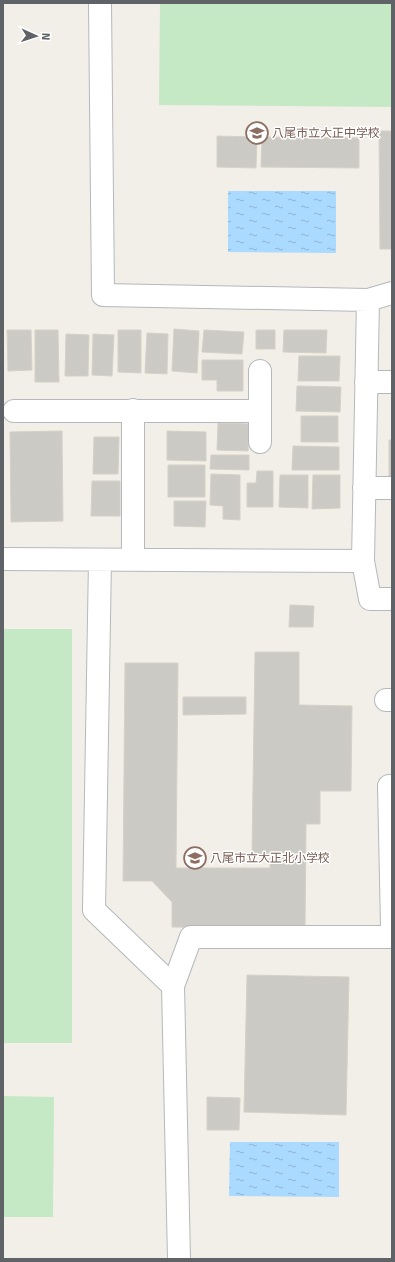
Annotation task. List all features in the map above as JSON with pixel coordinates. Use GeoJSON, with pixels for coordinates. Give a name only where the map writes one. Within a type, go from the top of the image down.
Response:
{"type":"FeatureCollection","features":[{"type":"Feature","properties":{"kind":"street"},"geometry":{"type":"LineString","coordinates":[[100,3],[103,295],[368,300],[392,293]]}},
{"type":"Feature","properties":{"kind":"street"},"geometry":{"type":"LineString","coordinates":[[368,300],[363,561],[370,599],[392,599]]}},
{"type":"Feature","properties":{"kind":"street"},"geometry":{"type":"LineString","coordinates":[[260,372],[260,442]]}},
{"type":"Feature","properties":{"kind":"street"},"geometry":{"type":"LineString","coordinates":[[366,382],[392,382]]}},
{"type":"Feature","properties":{"kind":"street"},"geometry":{"type":"LineString","coordinates":[[133,410],[133,560]]}},
{"type":"Feature","properties":{"kind":"street"},"geometry":{"type":"LineString","coordinates":[[14,411],[260,411]]}},
{"type":"Feature","properties":{"kind":"street"},"geometry":{"type":"LineString","coordinates":[[364,488],[392,488]]}},
{"type":"Feature","properties":{"kind":"street"},"geometry":{"type":"LineString","coordinates":[[3,559],[363,561]]}},
{"type":"Feature","properties":{"kind":"street"},"geometry":{"type":"LineString","coordinates":[[100,560],[94,910],[173,986]]}},
{"type":"Feature","properties":{"kind":"street"},"geometry":{"type":"LineString","coordinates":[[392,786],[389,786],[392,926]]}},
{"type":"Feature","properties":{"kind":"street"},"geometry":{"type":"LineString","coordinates":[[179,1259],[173,986],[191,937],[392,937]]}},
{"type":"Feature","properties":{"kind":"green space"},"geometry":{"type":"Polygon","coordinates":[[[160,3],[392,3],[392,107],[159,105],[160,3]]]}},
{"type":"Feature","properties":{"kind":"green space"},"geometry":{"type":"Polygon","coordinates":[[[3,629],[72,629],[72,1043],[3,1043],[3,629]]]}},
{"type":"Feature","properties":{"kind":"green space"},"geometry":{"type":"Polygon","coordinates":[[[3,1096],[54,1097],[53,1217],[3,1217],[3,1096]]]}},
{"type":"Feature","properties":{"kind":"water"},"geometry":{"type":"Polygon","coordinates":[[[228,191],[336,191],[336,253],[228,252],[228,191]]]}},
{"type":"Feature","properties":{"kind":"water"},"geometry":{"type":"Polygon","coordinates":[[[230,1142],[339,1142],[339,1197],[229,1196],[230,1142]]]}},
{"type":"Feature","properties":{"kind":"building"},"geometry":{"type":"Polygon","coordinates":[[[379,131],[392,131],[392,249],[380,249],[379,131]]]}},
{"type":"Feature","properties":{"kind":"building"},"geometry":{"type":"Polygon","coordinates":[[[217,136],[257,137],[256,168],[217,167],[217,136]]]}},
{"type":"Feature","properties":{"kind":"building"},"geometry":{"type":"Polygon","coordinates":[[[262,137],[359,138],[359,168],[261,167],[262,137]]]}},
{"type":"Feature","properties":{"kind":"building"},"geometry":{"type":"Polygon","coordinates":[[[174,329],[199,331],[197,373],[172,371],[174,329]]]}},
{"type":"Feature","properties":{"kind":"building"},"geometry":{"type":"Polygon","coordinates":[[[7,330],[31,330],[32,370],[8,371],[7,330]]]}},
{"type":"Feature","properties":{"kind":"building"},"geometry":{"type":"Polygon","coordinates":[[[35,330],[58,330],[59,382],[35,382],[35,330]]]}},
{"type":"Feature","properties":{"kind":"building"},"geometry":{"type":"Polygon","coordinates":[[[118,330],[141,330],[141,373],[118,372],[118,330]]]}},
{"type":"Feature","properties":{"kind":"building"},"geometry":{"type":"Polygon","coordinates":[[[204,330],[244,332],[242,354],[202,352],[204,330]]]}},
{"type":"Feature","properties":{"kind":"building"},"geometry":{"type":"Polygon","coordinates":[[[256,330],[275,330],[275,349],[256,349],[256,330]]]}},
{"type":"Feature","properties":{"kind":"building"},"geometry":{"type":"Polygon","coordinates":[[[284,330],[327,330],[326,353],[283,352],[284,330]]]}},
{"type":"Feature","properties":{"kind":"building"},"geometry":{"type":"Polygon","coordinates":[[[147,333],[168,334],[167,374],[145,373],[147,333]]]}},
{"type":"Feature","properties":{"kind":"building"},"geometry":{"type":"Polygon","coordinates":[[[66,334],[89,335],[88,376],[65,376],[66,334]]]}},
{"type":"Feature","properties":{"kind":"building"},"geometry":{"type":"Polygon","coordinates":[[[93,334],[114,335],[112,376],[92,375],[93,334]]]}},
{"type":"Feature","properties":{"kind":"building"},"geometry":{"type":"Polygon","coordinates":[[[299,356],[340,356],[339,381],[298,381],[299,356]]]}},
{"type":"Feature","properties":{"kind":"building"},"geometry":{"type":"Polygon","coordinates":[[[202,360],[243,360],[243,391],[217,391],[217,380],[202,380],[202,360]]]}},
{"type":"Feature","properties":{"kind":"building"},"geometry":{"type":"Polygon","coordinates":[[[297,386],[341,387],[340,412],[296,411],[297,386]]]}},
{"type":"Feature","properties":{"kind":"building"},"geometry":{"type":"Polygon","coordinates":[[[301,416],[338,416],[338,442],[301,442],[301,416]]]}},
{"type":"Feature","properties":{"kind":"building"},"geometry":{"type":"Polygon","coordinates":[[[218,423],[249,424],[248,451],[217,450],[218,423]]]}},
{"type":"Feature","properties":{"kind":"building"},"geometry":{"type":"Polygon","coordinates":[[[62,431],[63,521],[11,522],[10,432],[62,431]]]}},
{"type":"Feature","properties":{"kind":"building"},"geometry":{"type":"Polygon","coordinates":[[[167,431],[206,432],[206,461],[167,460],[167,431]]]}},
{"type":"Feature","properties":{"kind":"building"},"geometry":{"type":"Polygon","coordinates":[[[94,437],[119,437],[118,474],[93,474],[94,437]]]}},
{"type":"Feature","properties":{"kind":"building"},"geometry":{"type":"Polygon","coordinates":[[[389,440],[392,440],[392,479],[389,479],[389,440]]]}},
{"type":"Feature","properties":{"kind":"building"},"geometry":{"type":"Polygon","coordinates":[[[293,446],[339,447],[339,470],[292,470],[293,446]]]}},
{"type":"Feature","properties":{"kind":"building"},"geometry":{"type":"Polygon","coordinates":[[[211,455],[249,455],[249,470],[210,469],[211,455]]]}},
{"type":"Feature","properties":{"kind":"building"},"geometry":{"type":"Polygon","coordinates":[[[168,465],[205,465],[205,497],[168,497],[168,465]]]}},
{"type":"Feature","properties":{"kind":"building"},"geometry":{"type":"Polygon","coordinates":[[[257,471],[273,471],[273,507],[247,507],[247,483],[256,483],[257,471]]]}},
{"type":"Feature","properties":{"kind":"building"},"geometry":{"type":"Polygon","coordinates":[[[211,474],[240,475],[240,520],[223,519],[223,506],[210,505],[211,474]]]}},
{"type":"Feature","properties":{"kind":"building"},"geometry":{"type":"Polygon","coordinates":[[[280,475],[308,475],[308,508],[279,507],[280,475]]]}},
{"type":"Feature","properties":{"kind":"building"},"geometry":{"type":"Polygon","coordinates":[[[313,475],[340,475],[340,508],[312,509],[313,475]]]}},
{"type":"Feature","properties":{"kind":"building"},"geometry":{"type":"Polygon","coordinates":[[[92,481],[120,481],[120,516],[91,516],[92,481]]]}},
{"type":"Feature","properties":{"kind":"building"},"geometry":{"type":"Polygon","coordinates":[[[174,501],[206,501],[205,527],[174,526],[174,501]]]}},
{"type":"Feature","properties":{"kind":"building"},"geometry":{"type":"Polygon","coordinates":[[[290,605],[314,606],[313,627],[289,627],[290,605]]]}},
{"type":"Feature","properties":{"kind":"building"},"geometry":{"type":"Polygon","coordinates":[[[255,652],[299,652],[299,705],[352,706],[351,791],[320,791],[320,824],[306,824],[305,929],[172,927],[172,902],[152,881],[123,881],[125,663],[178,663],[176,868],[270,868],[270,855],[252,854],[255,652]]]}},
{"type":"Feature","properties":{"kind":"building"},"geometry":{"type":"Polygon","coordinates":[[[183,697],[246,697],[246,714],[183,715],[183,697]]]}},
{"type":"Feature","properties":{"kind":"building"},"geometry":{"type":"Polygon","coordinates":[[[247,975],[349,977],[346,1115],[244,1112],[247,975]]]}},
{"type":"Feature","properties":{"kind":"building"},"geometry":{"type":"Polygon","coordinates":[[[207,1097],[240,1098],[239,1130],[207,1130],[207,1097]]]}},
{"type":"Feature","properties":{"kind":"place","name":"八尾市立大正中学校"},"geometry":{"type":"Point","coordinates":[257,133]}},
{"type":"Feature","properties":{"kind":"place","name":"八尾市立大正北小学校"},"geometry":{"type":"Point","coordinates":[195,858]}}]}
